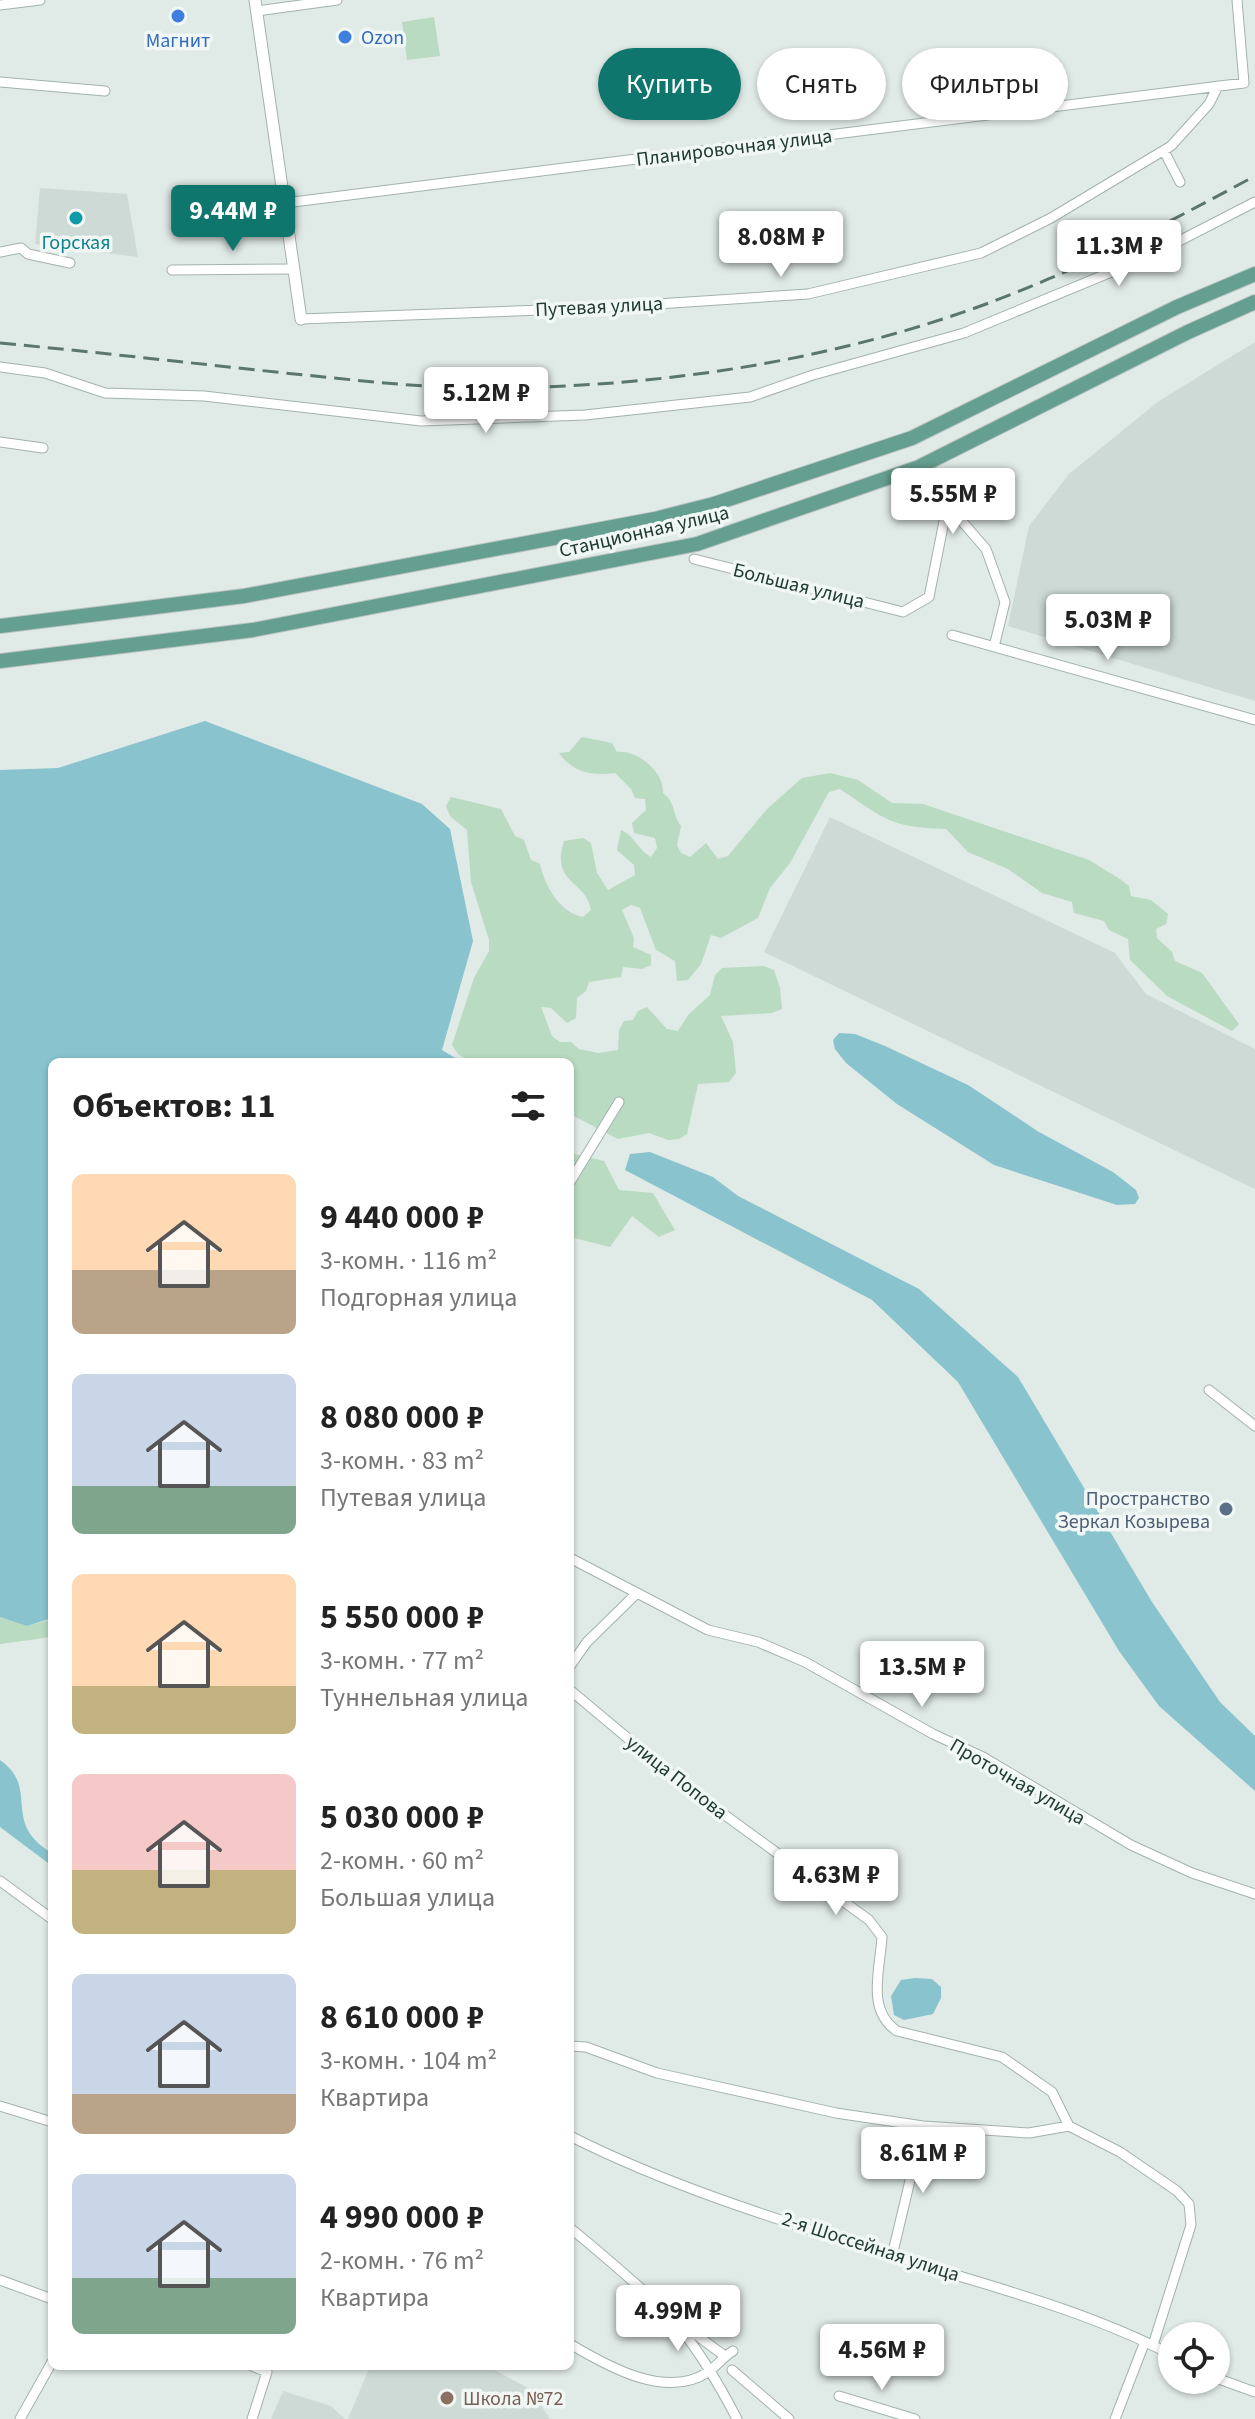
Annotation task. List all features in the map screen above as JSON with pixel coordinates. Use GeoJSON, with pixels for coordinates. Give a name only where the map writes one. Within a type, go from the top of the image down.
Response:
{"type":"FeatureCollection","features":[{"type":"Feature","properties":{"kind":"main road","name":"Станционная улица"},"geometry":{"type":"LineString","coordinates":[[0,626],[244,596],[639,522],[714,504],[912,438],[1177,307],[1255,274]]}},
{"type":"Feature","properties":{"kind":"main road","name":"Станционная улица"},"geometry":{"type":"LineString","coordinates":[[0,661],[253,630],[697,544],[919,467],[1188,332],[1255,302]]}},
{"type":"Feature","properties":{"kind":"street"},"geometry":{"type":"LineString","coordinates":[[0,5],[40,0]]}},
{"type":"Feature","properties":{"kind":"street"},"geometry":{"type":"LineString","coordinates":[[301,319],[256,5],[337,0]]}},
{"type":"Feature","properties":{"kind":"street","name":"Планировочная улица"},"geometry":{"type":"LineString","coordinates":[[285,203],[1244,83],[1237,0]]}},
{"type":"Feature","properties":{"kind":"street"},"geometry":{"type":"LineString","coordinates":[[0,82],[105,91]]}},
{"type":"Feature","properties":{"kind":"street","name":"Путевая улица"},"geometry":{"type":"LineString","coordinates":[[301,319],[596,308],[808,294],[981,253],[1051,218],[1164,151],[1209,104],[1218,86]]}},
{"type":"Feature","properties":{"kind":"street"},"geometry":{"type":"LineString","coordinates":[[1164,151],[1180,182]]}},
{"type":"Feature","properties":{"kind":"street"},"geometry":{"type":"LineString","coordinates":[[0,367],[45,373],[105,393],[204,396],[347,415],[421,421],[585,415],[750,397],[813,375],[964,333],[1137,262],[1255,202]]}},
{"type":"Feature","properties":{"kind":"street"},"geometry":{"type":"LineString","coordinates":[[0,252],[21,248],[28,254],[70,263]]}},
{"type":"Feature","properties":{"kind":"street"},"geometry":{"type":"LineString","coordinates":[[172,270],[293,269]]}},
{"type":"Feature","properties":{"kind":"street"},"geometry":{"type":"LineString","coordinates":[[0,442],[43,448]]}},
{"type":"Feature","properties":{"kind":"street","name":"Большая улица"},"geometry":{"type":"LineString","coordinates":[[694,559],[903,612],[929,597],[948,499],[986,549],[1005,602],[994,647]]}},
{"type":"Feature","properties":{"kind":"street"},"geometry":{"type":"LineString","coordinates":[[952,635],[1255,720]]}},
{"type":"Feature","properties":{"kind":"street"},"geometry":{"type":"LineString","coordinates":[[574,1175],[619,1102]]}},
{"type":"Feature","properties":{"kind":"street"},"geometry":{"type":"LineString","coordinates":[[1209,1390],[1255,1426]]}},
{"type":"Feature","properties":{"kind":"street","name":"Проточная улица"},"geometry":{"type":"LineString","coordinates":[[574,1560],[708,1630],[758,1642],[805,1662],[933,1734],[983,1757],[1131,1845],[1192,1873],[1255,1894]]}},
{"type":"Feature","properties":{"kind":"street"},"geometry":{"type":"LineString","coordinates":[[574,1661],[595,1634],[637,1593]]}},
{"type":"Feature","properties":{"kind":"street","name":"улица Попова"},"geometry":{"type":"LineString","coordinates":[[574,1693],[685,1786],[869,1920],[882,1937],[876,1999],[885,2023],[897,2031],[1002,2057],[1052,2092],[1069,2126]]}},
{"type":"Feature","properties":{"kind":"street"},"geometry":{"type":"LineString","coordinates":[[0,1881],[48,1916]]}},
{"type":"Feature","properties":{"kind":"street"},"geometry":{"type":"LineString","coordinates":[[574,2046],[586,2047],[697,2083],[836,2113],[923,2126],[1029,2133],[1069,2126],[1120,2152],[1177,2191],[1189,2204],[1191,2225],[1148,2344],[1115,2419]]}},
{"type":"Feature","properties":{"kind":"street"},"geometry":{"type":"LineString","coordinates":[[0,2106],[48,2121]]}},
{"type":"Feature","properties":{"kind":"street"},"geometry":{"type":"LineString","coordinates":[[892,2256],[923,2126]]}},
{"type":"Feature","properties":{"kind":"street","name":"2-я Шоссейная улица"},"geometry":{"type":"LineString","coordinates":[[574,2138],[634,2168],[892,2256],[987,2282],[1158,2349]]}},
{"type":"Feature","properties":{"kind":"street"},"geometry":{"type":"LineString","coordinates":[[574,2231],[620,2268],[674,2320],[703,2357],[708,2372],[737,2419]]}},
{"type":"Feature","properties":{"kind":"street"},"geometry":{"type":"LineString","coordinates":[[0,2280],[48,2298]]}},
{"type":"Feature","properties":{"kind":"street"},"geometry":{"type":"LineString","coordinates":[[574,2346],[627,2374],[653,2381],[686,2380],[708,2372],[729,2354],[674,2320]]}},
{"type":"Feature","properties":{"kind":"street"},"geometry":{"type":"LineString","coordinates":[[20,2419],[48,2369]]}},
{"type":"Feature","properties":{"kind":"street"},"geometry":{"type":"LineString","coordinates":[[252,2419],[267,2372],[262,2370]]}},
{"type":"Feature","properties":{"kind":"street"},"geometry":{"type":"LineString","coordinates":[[732,2370],[789,2419]]}},
{"type":"Feature","properties":{"kind":"street"},"geometry":{"type":"LineString","coordinates":[[1230,2383],[1255,2392]]}},
{"type":"Feature","properties":{"kind":"street"},"geometry":{"type":"LineString","coordinates":[[839,2396],[915,2419]]}},
{"type":"Feature","properties":{"kind":"shaded area"},"geometry":{"type":"Polygon","coordinates":[[[40,188],[127,194],[138,257],[35,244],[40,188]]]}},
{"type":"Feature","properties":{"kind":"shaded area"},"geometry":{"type":"Polygon","coordinates":[[[1255,342],[1255,701],[1008,626],[1029,526],[1069,474],[1159,401],[1255,342]]]}},
{"type":"Feature","properties":{"kind":"shaded area"},"geometry":{"type":"Polygon","coordinates":[[[830,817],[1115,953],[1146,994],[1255,1049],[1255,1189],[764,952],[830,817]]]}},
{"type":"Feature","properties":{"kind":"shaded area","name":"Школа №72"},"geometry":{"type":"Polygon","coordinates":[[[368,2370],[494,2370],[530,2389],[550,2419],[348,2419],[368,2370]]]}},
{"type":"Feature","properties":{"kind":"shaded area"},"geometry":{"type":"Polygon","coordinates":[[[283,2391],[331,2406],[345,2419],[271,2419],[283,2391]]]}},
{"type":"Feature","properties":{"kind":"green space"},"geometry":{"type":"Polygon","coordinates":[[[434,17],[440,56],[407,60],[402,22],[434,17]]]}},
{"type":"Feature","properties":{"kind":"green space"},"geometry":{"type":"Polygon","coordinates":[[[582,737],[612,743],[617,752],[633,754],[648,764],[659,777],[663,793],[681,826],[677,845],[681,853],[690,857],[706,843],[718,859],[728,856],[767,809],[802,778],[830,773],[858,780],[892,803],[923,804],[1089,860],[1129,886],[1131,896],[1151,900],[1168,914],[1166,924],[1156,929],[1157,938],[1172,952],[1175,961],[1202,973],[1239,1024],[1232,1031],[1167,996],[1130,960],[1128,939],[1109,930],[1104,921],[1074,913],[1072,902],[1042,893],[1008,869],[968,852],[946,829],[888,820],[840,789],[829,792],[790,863],[770,888],[758,918],[721,938],[711,935],[701,964],[688,980],[677,981],[675,961],[656,950],[640,908],[631,905],[622,910],[634,938],[633,947],[651,955],[651,965],[642,969],[623,967],[621,977],[589,982],[586,991],[577,998],[576,1018],[567,1023],[551,1008],[541,1007],[552,1036],[560,1042],[571,1042],[579,1049],[598,1053],[618,1050],[619,1030],[624,1021],[633,1020],[638,1011],[647,1007],[667,1029],[678,1031],[688,1015],[710,995],[715,975],[722,968],[764,966],[774,970],[782,1009],[772,1013],[721,1016],[733,1042],[736,1073],[729,1082],[698,1084],[687,1134],[668,1140],[649,1133],[618,1139],[574,1116],[574,1058],[465,1058],[452,1045],[474,978],[489,951],[489,940],[471,882],[467,830],[450,816],[446,806],[451,797],[501,809],[515,836],[524,840],[531,860],[540,864],[554,897],[567,910],[583,917],[591,910],[583,893],[565,874],[561,855],[564,841],[583,838],[591,843],[597,873],[608,890],[635,875],[634,865],[617,850],[621,830],[651,857],[657,848],[655,838],[634,833],[632,823],[646,810],[645,799],[635,798],[631,789],[615,773],[584,772],[570,765],[559,753],[569,752],[582,737]]]}},
{"type":"Feature","properties":{"kind":"green space"},"geometry":{"type":"Polygon","coordinates":[[[574,1154],[604,1161],[619,1190],[653,1193],[675,1230],[659,1237],[632,1216],[610,1247],[574,1238],[574,1154]]]}},
{"type":"Feature","properties":{"kind":"green space"},"geometry":{"type":"Polygon","coordinates":[[[0,1617],[27,1626],[48,1620],[48,1638],[0,1644],[0,1617]]]}},
{"type":"Feature","properties":{"kind":"water"},"geometry":{"type":"Polygon","coordinates":[[[205,721],[422,804],[450,829],[473,941],[442,1050],[455,1058],[48,1058],[48,1619],[27,1626],[0,1617],[0,770],[58,768],[205,721]]]}},
{"type":"Feature","properties":{"kind":"water"},"geometry":{"type":"Polygon","coordinates":[[[839,1033],[855,1034],[885,1046],[968,1085],[1039,1132],[1113,1172],[1136,1190],[1139,1198],[1135,1204],[1117,1205],[994,1165],[897,1104],[846,1063],[835,1049],[833,1040],[839,1033]]]}},
{"type":"Feature","properties":{"kind":"water"},"geometry":{"type":"Polygon","coordinates":[[[650,1152],[713,1177],[738,1196],[919,1289],[1018,1377],[1152,1602],[1220,1702],[1255,1736],[1255,1791],[1159,1706],[1119,1651],[958,1382],[872,1300],[625,1170],[630,1154],[650,1152]]]}},
{"type":"Feature","properties":{"kind":"water"},"geometry":{"type":"Polygon","coordinates":[[[0,1760],[18,1782],[28,1829],[48,1850],[48,1863],[0,1827],[0,1760]]]}},
{"type":"Feature","properties":{"kind":"water"},"geometry":{"type":"Polygon","coordinates":[[[932,1979],[941,1987],[941,1998],[933,2014],[904,2020],[894,2015],[891,1996],[901,1980],[932,1979]]]}},
{"type":"Feature","properties":{"kind":"railway"},"geometry":{"type":"LineString","coordinates":[[0,343],[445,387],[568,386],[706,373],[842,347],[909,330],[975,308],[1094,259],[1255,176]]}},
{"type":"Feature","properties":{"kind":"place","name":"Магнит"},"geometry":{"type":"Point","coordinates":[178,16]}},
{"type":"Feature","properties":{"kind":"place","name":"Ozon"},"geometry":{"type":"Point","coordinates":[345,37]}},
{"type":"Feature","properties":{"kind":"place","name":"Горская"},"geometry":{"type":"Point","coordinates":[76,218]}},
{"type":"Feature","properties":{"kind":"place","name":"Пространство Зеркал Козырева"},"geometry":{"type":"Point","coordinates":[1226,1509]}},
{"type":"Feature","properties":{"kind":"place","name":"Школа №72"},"geometry":{"type":"Point","coordinates":[447,2398]}}]}
